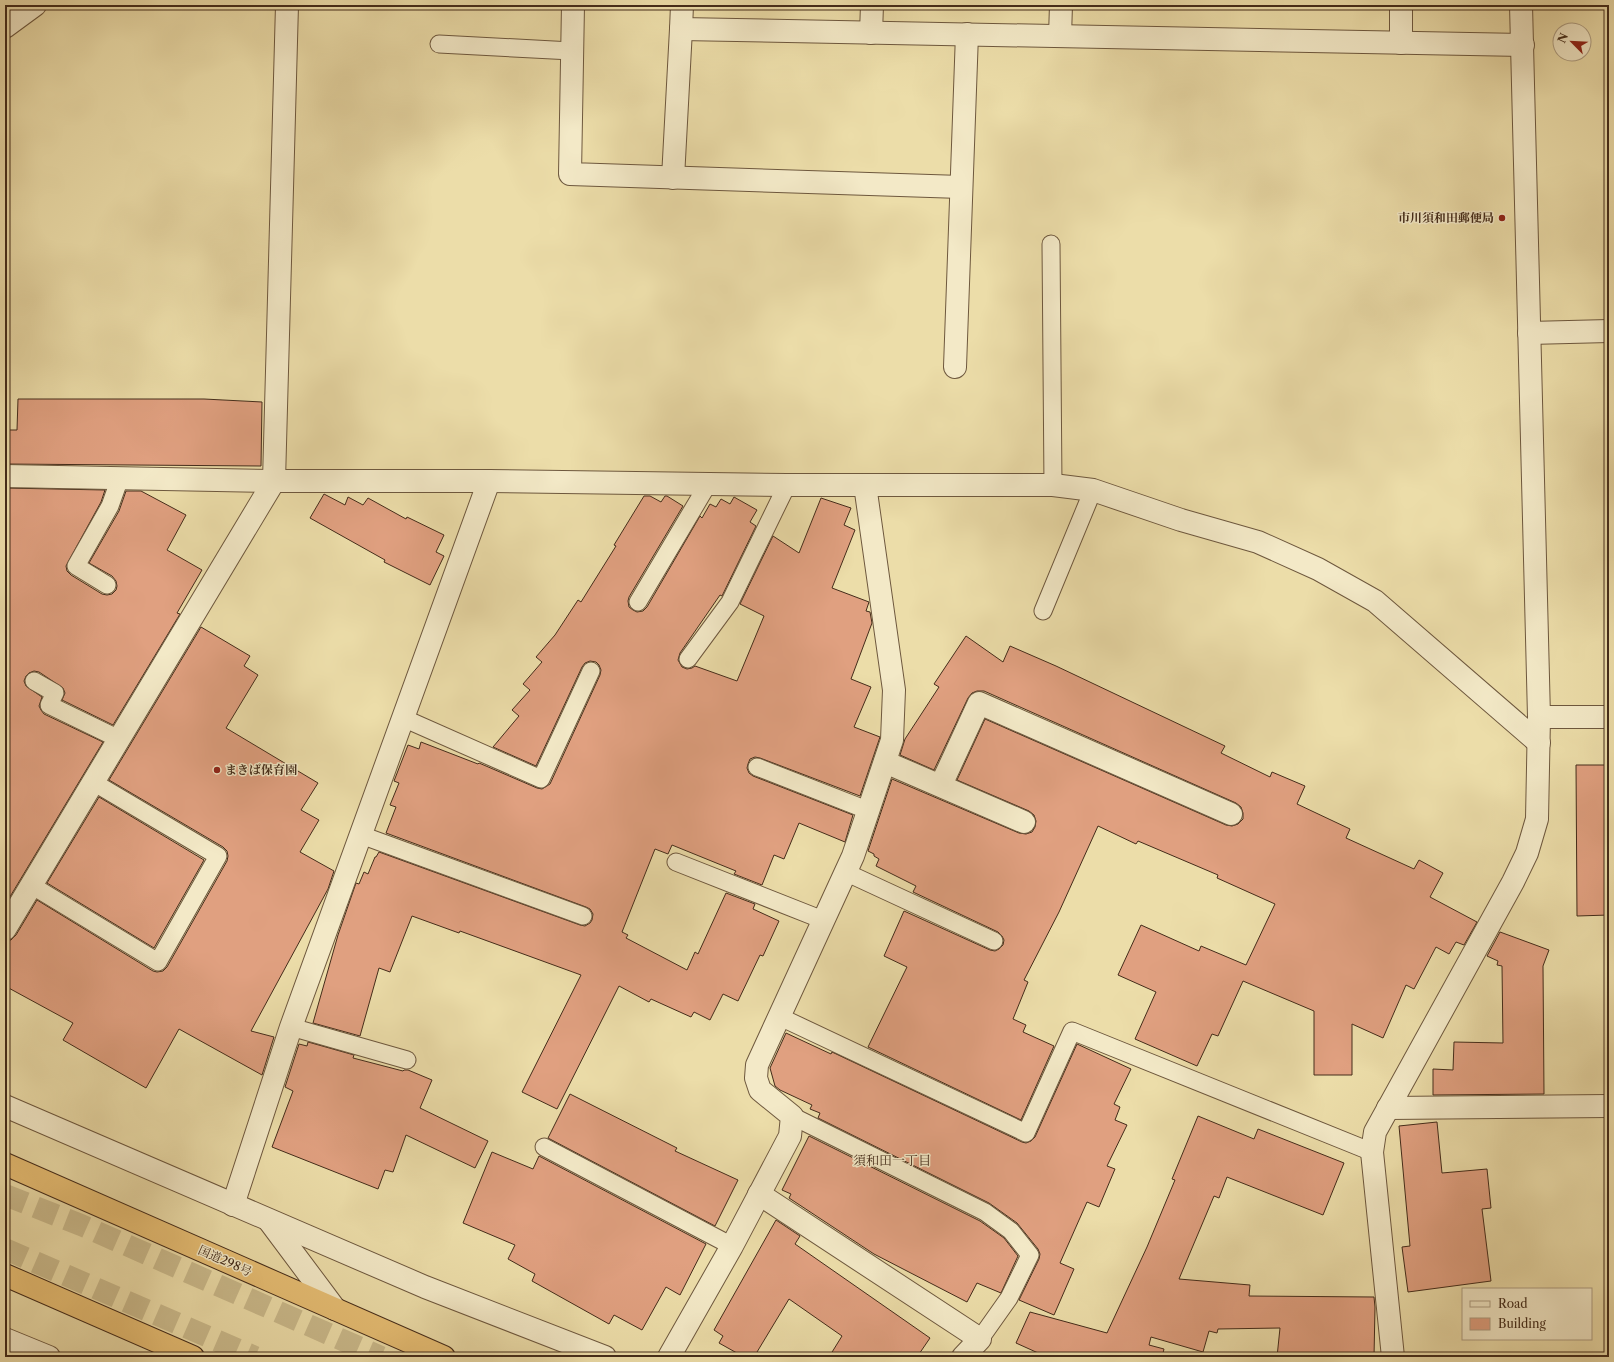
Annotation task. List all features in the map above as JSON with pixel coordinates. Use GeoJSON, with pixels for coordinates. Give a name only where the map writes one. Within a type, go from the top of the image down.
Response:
{"type":"FeatureCollection","features":[{"type":"Feature","properties":{"kind":"highway","name":"国道298号"},"geometry":{"type":"LineString","coordinates":[[5,1164],[444,1357]]}},
{"type":"Feature","properties":{"kind":"highway"},"geometry":{"type":"LineString","coordinates":[[5,1275],[193,1357]]}},
{"type":"Feature","properties":{"kind":"street"},"geometry":{"type":"LineString","coordinates":[[5,27],[35,5]]}},
{"type":"Feature","properties":{"kind":"street"},"geometry":{"type":"LineString","coordinates":[[5,929],[274,481],[287,5]]}},
{"type":"Feature","properties":{"kind":"street"},"geometry":{"type":"LineString","coordinates":[[573,5],[570,174],[961,187]]}},
{"type":"Feature","properties":{"kind":"street"},"geometry":{"type":"LineString","coordinates":[[673,178],[682,5]]}},
{"type":"Feature","properties":{"kind":"street"},"geometry":{"type":"LineString","coordinates":[[871,33],[872,5]]}},
{"type":"Feature","properties":{"kind":"street"},"geometry":{"type":"LineString","coordinates":[[1060,36],[1061,5]]}},
{"type":"Feature","properties":{"kind":"street"},"geometry":{"type":"LineString","coordinates":[[1401,5],[1401,43]]}},
{"type":"Feature","properties":{"kind":"street"},"geometry":{"type":"LineString","coordinates":[[1393,1357],[1372,1152],[1375,1132],[1513,882],[1527,853],[1537,820],[1539,743],[1521,5]]}},
{"type":"Feature","properties":{"kind":"street"},"geometry":{"type":"LineString","coordinates":[[681,29],[1523,45]]}},
{"type":"Feature","properties":{"kind":"street"},"geometry":{"type":"LineString","coordinates":[[955,367],[967,34]]}},
{"type":"Feature","properties":{"kind":"street"},"geometry":{"type":"LineString","coordinates":[[1529,333],[1609,331]]}},
{"type":"Feature","properties":{"kind":"street"},"geometry":{"type":"LineString","coordinates":[[5,476],[274,481],[489,481],[664,485],[1053,485],[1093,490],[1181,520],[1258,542],[1318,569],[1375,601],[1539,743]]}},
{"type":"Feature","properties":{"kind":"street"},"geometry":{"type":"LineString","coordinates":[[233,1205],[291,1027],[489,481]]}},
{"type":"Feature","properties":{"kind":"street"},"geometry":{"type":"LineString","coordinates":[[669,1357],[732,1246],[790,1136],[792,1116],[760,1090],[756,1078],[757,1065],[778,1016],[853,856],[892,740],[894,690],[865,486]]}},
{"type":"Feature","properties":{"kind":"street"},"geometry":{"type":"LineString","coordinates":[[940,786],[979,702],[1232,814]]}},
{"type":"Feature","properties":{"kind":"street"},"geometry":{"type":"LineString","coordinates":[[1538,717],[1609,717]]}},
{"type":"Feature","properties":{"kind":"street"},"geometry":{"type":"LineString","coordinates":[[885,762],[1024,822]]}},
{"type":"Feature","properties":{"kind":"street"},"geometry":{"type":"LineString","coordinates":[[5,1106],[425,1287],[605,1357]]}},
{"type":"Feature","properties":{"kind":"street"},"geometry":{"type":"LineString","coordinates":[[1388,1108],[1609,1106]]}},
{"type":"Feature","properties":{"kind":"street"},"geometry":{"type":"LineString","coordinates":[[759,1194],[980,1339],[963,1357]]}},
{"type":"Feature","properties":{"kind":"street"},"geometry":{"type":"LineString","coordinates":[[270,1221],[335,1309]]}},
{"type":"Feature","properties":{"kind":"street"},"geometry":{"type":"LineString","coordinates":[[5,1339],[49,1357]]}},
{"type":"Feature","properties":{"kind":"lane"},"geometry":{"type":"LineString","coordinates":[[439,44],[572,51]]}},
{"type":"Feature","properties":{"kind":"lane"},"geometry":{"type":"LineString","coordinates":[[1051,244],[1053,485]]}},
{"type":"Feature","properties":{"kind":"lane"},"geometry":{"type":"LineString","coordinates":[[107,585],[76,566],[110,506],[120,478]]}},
{"type":"Feature","properties":{"kind":"lane"},"geometry":{"type":"LineString","coordinates":[[638,602],[708,484]]}},
{"type":"Feature","properties":{"kind":"lane"},"geometry":{"type":"LineString","coordinates":[[688,659],[730,602],[787,485]]}},
{"type":"Feature","properties":{"kind":"lane"},"geometry":{"type":"LineString","coordinates":[[1043,611],[1093,490]]}},
{"type":"Feature","properties":{"kind":"lane"},"geometry":{"type":"LineString","coordinates":[[403,718],[541,779],[591,671]]}},
{"type":"Feature","properties":{"kind":"lane"},"geometry":{"type":"LineString","coordinates":[[34,681],[55,693],[49,705],[119,739]]}},
{"type":"Feature","properties":{"kind":"lane"},"geometry":{"type":"LineString","coordinates":[[757,767],[868,810]]}},
{"type":"Feature","properties":{"kind":"lane"},"geometry":{"type":"LineString","coordinates":[[31,885],[158,962],[218,856],[93,782]]}},
{"type":"Feature","properties":{"kind":"lane"},"geometry":{"type":"LineString","coordinates":[[361,835],[583,916]]}},
{"type":"Feature","properties":{"kind":"lane"},"geometry":{"type":"LineString","coordinates":[[676,862],[824,920]]}},
{"type":"Feature","properties":{"kind":"lane"},"geometry":{"type":"LineString","coordinates":[[845,872],[994,941]]}},
{"type":"Feature","properties":{"kind":"lane"},"geometry":{"type":"LineString","coordinates":[[778,1016],[1026,1133],[1072,1031],[1372,1152]]}},
{"type":"Feature","properties":{"kind":"lane"},"geometry":{"type":"LineString","coordinates":[[291,1027],[407,1060]]}},
{"type":"Feature","properties":{"kind":"lane"},"geometry":{"type":"LineString","coordinates":[[792,1116],[985,1212],[1011,1231],[1030,1255],[1009,1298],[980,1339]]}},
{"type":"Feature","properties":{"kind":"lane"},"geometry":{"type":"LineString","coordinates":[[544,1147],[732,1246]]}},
{"type":"Feature","properties":{"kind":"building"},"geometry":{"type":"Polygon","coordinates":[[[18,399],[204,399],[262,402],[261,466],[5,464],[5,430],[17,430],[18,399]]]}},
{"type":"Feature","properties":{"kind":"building"},"geometry":{"type":"Polygon","coordinates":[[[5,488],[105,490],[101,502],[66,566],[67,571],[71,575],[102,594],[112,594],[116,590],[116,581],[112,576],[89,563],[119,511],[126,491],[141,491],[186,515],[167,550],[202,570],[177,613],[180,614],[113,725],[62,700],[65,693],[63,688],[39,672],[34,671],[26,676],[24,681],[26,686],[42,697],[39,706],[44,714],[103,742],[5,905],[5,488]]]}},
{"type":"Feature","properties":{"kind":"building"},"geometry":{"type":"Polygon","coordinates":[[[324,494],[345,505],[348,497],[363,505],[368,498],[406,519],[407,517],[444,535],[436,552],[444,556],[430,585],[384,562],[385,560],[310,518],[324,494]]]}},
{"type":"Feature","properties":{"kind":"building"},"geometry":{"type":"Polygon","coordinates":[[[644,496],[650,496],[661,502],[665,496],[667,496],[683,506],[629,597],[629,607],[637,612],[643,611],[647,607],[700,516],[702,518],[710,504],[716,507],[721,499],[730,504],[734,497],[757,510],[750,522],[756,526],[722,596],[720,595],[680,653],[678,660],[682,667],[687,669],[695,666],[737,681],[764,616],[740,604],[773,536],[799,553],[821,498],[851,508],[844,525],[855,530],[832,588],[869,602],[866,611],[870,612],[872,623],[851,679],[871,687],[854,727],[880,737],[860,796],[760,758],[755,757],[750,759],[747,768],[749,773],[753,776],[853,815],[845,842],[799,823],[784,859],[774,855],[762,885],[734,874],[736,871],[672,845],[668,854],[655,849],[622,932],[628,935],[626,938],[687,970],[695,952],[698,954],[726,893],[755,904],[753,909],[779,921],[763,956],[760,955],[738,1001],[723,994],[710,1020],[694,1012],[691,1017],[651,999],[649,1002],[619,986],[557,1109],[522,1092],[581,975],[460,931],[459,933],[412,916],[390,972],[379,968],[360,1036],[313,1023],[338,935],[356,883],[359,884],[364,872],[368,874],[375,857],[379,852],[580,925],[585,926],[592,920],[593,914],[590,909],[586,907],[386,833],[396,807],[390,805],[399,783],[394,781],[408,745],[419,749],[421,742],[478,764],[479,763],[537,788],[542,789],[550,784],[600,675],[601,670],[596,662],[590,661],[585,663],[582,667],[536,766],[493,747],[519,716],[512,710],[530,690],[523,684],[542,662],[536,657],[555,635],[578,600],[581,602],[616,546],[614,545],[644,496]]]}},
{"type":"Feature","properties":{"kind":"building"},"geometry":{"type":"Polygon","coordinates":[[[201,627],[250,656],[244,666],[258,675],[226,728],[318,783],[301,810],[319,820],[300,852],[334,871],[328,889],[251,1031],[274,1037],[262,1075],[179,1029],[146,1088],[63,1040],[73,1023],[5,986],[5,941],[11,940],[16,935],[37,900],[153,971],[163,971],[167,967],[227,861],[227,851],[223,847],[109,780],[201,627]]]}},
{"type":"Feature","properties":{"kind":"building"},"geometry":{"type":"Polygon","coordinates":[[[966,636],[1003,662],[1010,646],[1056,666],[1225,746],[1221,753],[1270,777],[1272,772],[1305,786],[1297,804],[1350,829],[1346,838],[1414,869],[1419,860],[1443,873],[1430,897],[1477,922],[1464,945],[1456,942],[1449,954],[1436,947],[1414,989],[1406,985],[1383,1038],[1352,1024],[1352,1075],[1314,1075],[1314,1011],[1243,981],[1218,1036],[1212,1034],[1197,1066],[1135,1039],[1156,992],[1118,975],[1141,925],[1199,951],[1201,946],[1246,965],[1275,904],[1217,878],[1218,875],[1138,841],[1136,844],[1098,826],[1059,912],[1024,980],[1028,982],[1013,1019],[1026,1025],[1023,1032],[1054,1046],[1021,1120],[868,1047],[907,967],[884,956],[904,911],[990,950],[995,951],[1003,945],[1004,940],[998,932],[913,892],[916,886],[876,866],[879,859],[868,851],[892,779],[1019,833],[1026,834],[1032,832],[1036,821],[1034,815],[1029,811],[957,780],[985,719],[1226,825],[1232,826],[1238,824],[1243,819],[1241,807],[1236,803],[984,691],[972,693],[968,698],[934,770],[900,755],[905,739],[939,687],[934,684],[966,636]]]}},
{"type":"Feature","properties":{"kind":"building"},"geometry":{"type":"Polygon","coordinates":[[[1576,765],[1609,765],[1609,915],[1577,916],[1576,765]]]}},
{"type":"Feature","properties":{"kind":"building"},"geometry":{"type":"Polygon","coordinates":[[[99,797],[204,860],[154,948],[47,883],[99,797]]]}},
{"type":"Feature","properties":{"kind":"building"},"geometry":{"type":"Polygon","coordinates":[[[1500,932],[1549,950],[1543,966],[1544,1094],[1433,1095],[1433,1069],[1453,1070],[1454,1042],[1503,1043],[1502,966],[1497,965],[1498,961],[1487,956],[1500,932]]]}},
{"type":"Feature","properties":{"kind":"building"},"geometry":{"type":"Polygon","coordinates":[[[786,1033],[831,1054],[832,1052],[1026,1143],[1035,1137],[1077,1044],[1131,1069],[1114,1104],[1120,1107],[1115,1120],[1127,1125],[1107,1166],[1115,1169],[1099,1207],[1087,1202],[1060,1263],[1074,1269],[1054,1315],[1019,1300],[1040,1254],[1038,1249],[1017,1223],[989,1203],[818,1118],[820,1113],[810,1109],[812,1105],[780,1090],[775,1086],[770,1068],[786,1033]]]}},
{"type":"Feature","properties":{"kind":"building"},"geometry":{"type":"Polygon","coordinates":[[[308,1042],[354,1055],[353,1058],[403,1071],[408,1070],[432,1080],[420,1108],[488,1141],[475,1168],[406,1135],[393,1172],[385,1170],[378,1189],[272,1147],[293,1091],[285,1087],[299,1044],[307,1046],[308,1042]]]}},
{"type":"Feature","properties":{"kind":"building"},"geometry":{"type":"Polygon","coordinates":[[[570,1094],[677,1148],[675,1151],[738,1180],[715,1226],[548,1138],[570,1094]]]}},
{"type":"Feature","properties":{"kind":"building"},"geometry":{"type":"Polygon","coordinates":[[[1198,1116],[1254,1139],[1258,1129],[1344,1163],[1323,1215],[1227,1177],[1219,1198],[1214,1196],[1179,1279],[1250,1285],[1249,1296],[1374,1297],[1374,1357],[1277,1357],[1280,1328],[1218,1329],[1217,1333],[1209,1331],[1203,1352],[1151,1337],[1149,1345],[1164,1349],[1162,1357],[1047,1357],[1016,1343],[1030,1312],[1107,1333],[1147,1247],[1175,1180],[1172,1179],[1198,1116]]]}},
{"type":"Feature","properties":{"kind":"building"},"geometry":{"type":"Polygon","coordinates":[[[1437,1122],[1442,1173],[1487,1169],[1491,1208],[1482,1209],[1491,1281],[1408,1292],[1402,1247],[1410,1246],[1399,1126],[1437,1122]]]}},
{"type":"Feature","properties":{"kind":"building"},"geometry":{"type":"Polygon","coordinates":[[[809,1136],[980,1221],[1004,1238],[1018,1256],[1001,1293],[977,1283],[967,1302],[874,1254],[789,1198],[791,1194],[782,1190],[809,1136]]]}},
{"type":"Feature","properties":{"kind":"building"},"geometry":{"type":"Polygon","coordinates":[[[492,1152],[533,1169],[539,1156],[706,1244],[680,1295],[666,1287],[642,1330],[614,1315],[609,1324],[532,1281],[535,1274],[508,1259],[515,1245],[463,1223],[492,1152]]]}},
{"type":"Feature","properties":{"kind":"building"},"geometry":{"type":"Polygon","coordinates":[[[776,1220],[800,1236],[795,1244],[930,1338],[917,1357],[829,1357],[842,1336],[789,1299],[754,1357],[744,1357],[719,1343],[723,1336],[714,1330],[776,1220]]]}},
{"type":"Feature","properties":{"kind":"tunnel"},"geometry":{"type":"LineString","coordinates":[[5,1195],[81,1225],[381,1357]]}},
{"type":"Feature","properties":{"kind":"tunnel"},"geometry":{"type":"LineString","coordinates":[[5,1249],[255,1357]]}},
{"type":"Feature","properties":{"kind":"place","name":"市川須和田郵便局"},"geometry":{"type":"Point","coordinates":[1502,218]}},
{"type":"Feature","properties":{"kind":"place","name":"まきば保育園"},"geometry":{"type":"Point","coordinates":[217,770]}},
{"type":"Feature","properties":{"kind":"district","name":"須和田一丁目"},"geometry":{"type":"Point","coordinates":[892,1160]}}]}
